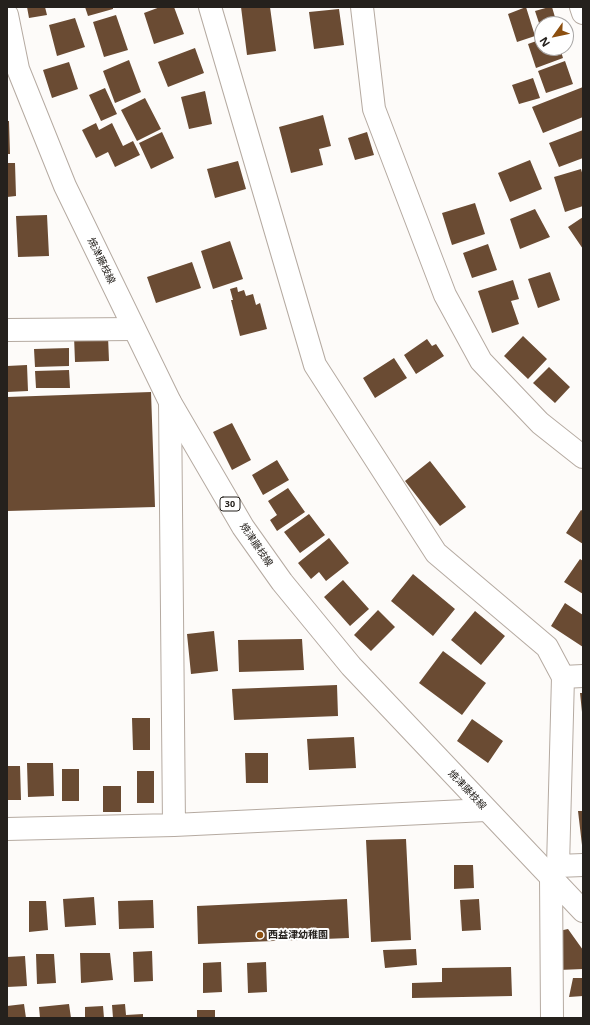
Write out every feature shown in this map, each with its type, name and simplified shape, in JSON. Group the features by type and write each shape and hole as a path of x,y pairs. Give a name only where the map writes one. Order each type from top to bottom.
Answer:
{"street":[{"path":"210,7 316,365 436,553 547,646 573,677 554,872 552,1018"},
{"path":"362,7 374,109 445,295 481,361 540,423 583,457"},
{"path":"581,7 583,13"},
{"name":"焼津藤枝線","path":"7,15 12,70 65,186 170,402 243,527 282,582 351,666 486,810 554,872 583,911"},
{"path":"7,330 134,329"},
{"path":"170,402 174,825"},
{"path":"7,829 174,825 486,810"},
{"path":"554,872 583,865"}],"building":[{"path":"27,7 45,7 47,15 29,18"},
{"path":"85,7 113,7 113,9 88,16"},
{"path":"160,7 174,7 184,34 154,44 144,13"},
{"path":"241,7 270,7 276,51 247,55"},
{"path":"526,7 534,36 517,42 508,14"},
{"path":"552,7 555,16 537,16 535,11"},
{"path":"339,9 344,45 314,49 309,12"},
{"path":"116,15 128,50 104,57 93,22"},
{"path":"75,18 85,47 57,56 49,25"},
{"path":"534,42 534,56 562,56 563,58 536,68 528,44"},
{"path":"195,48 204,73 168,87 158,62"},
{"path":"129,60 141,92 115,103 103,71"},
{"path":"565,61 573,84 546,93 538,71"},
{"path":"69,62 78,89 52,98 43,70"},
{"path":"533,78 540,98 519,104 512,85"},
{"path":"583,87 583,117 543,133 532,107"},
{"path":"105,88 117,114 101,121 89,95"},
{"path":"205,91 212,124 189,129 181,97"},
{"path":"145,98 161,129 137,141 121,110"},
{"path":"323,115 331,146 319,149 323,165 291,173 279,127"},
{"path":"7,121 9,121 10,154 7,154"},
{"path":"96,123 99,130 112,123 123,146 133,141 140,155 115,167 108,152 96,158 82,130"},
{"path":"583,130 583,158 559,167 549,143"},
{"path":"162,132 174,158 151,169 139,143"},
{"path":"367,132 374,155 355,160 348,138"},
{"path":"530,160 542,189 510,202 498,173"},
{"path":"238,161 246,189 215,198 207,169"},
{"path":"7,163 15,163 16,196 7,197"},
{"path":"581,169 583,176 583,206 565,212 554,177"},
{"path":"475,203 485,234 452,245 442,213"},
{"path":"535,209 550,237 520,249 510,219"},
{"path":"47,215 49,256 18,257 16,216"},
{"path":"583,217 583,249 568,227"},
{"path":"230,241 243,279 213,289 201,251"},
{"path":"488,244 497,270 472,278 463,253"},
{"path":"192,262 201,288 156,303 147,277"},
{"path":"550,272 560,300 538,308 528,279"},
{"path":"513,280 519,299 511,301 519,324 492,333 478,291"},
{"path":"237,287 238,292 244,290 246,296 253,294 256,305 260,303 267,329 240,336 231,300 233,300 230,289"},
{"path":"74,336 108,336 109,361 75,362"},
{"path":"523,336 547,359 528,379 504,356"},
{"path":"427,339 432,346 436,344 444,356 416,374 404,355"},
{"path":"69,348 69,366 35,367 34,349"},
{"path":"394,358 407,378 375,398 363,378"},
{"path":"27,365 28,391 7,392 7,366"},
{"path":"549,367 570,387 555,403 533,383"},
{"path":"69,370 70,388 36,388 35,371"},
{"path":"151,392 155,507 7,511 7,397"},
{"path":"232,423 251,460 232,470 213,432"},
{"path":"277,460 289,480 263,495 252,475"},
{"path":"430,461 466,507 440,526 405,481"},
{"path":"288,488 305,512 277,531 270,520 277,515 268,501"},
{"path":"581,510 583,511 583,544 566,533"},
{"path":"309,514 325,535 300,553 284,532"},
{"path":"329,538 349,563 326,581 319,572 311,579 298,563"},
{"path":"580,559 583,561 583,594 564,582"},
{"path":"413,574 455,609 433,636 391,601"},
{"path":"343,580 369,609 350,626 324,597"},
{"path":"565,603 583,615 583,647 551,626"},
{"path":"378,610 395,627 371,651 354,635"},
{"path":"475,611 505,636 481,665 451,640"},
{"path":"214,631 218,671 191,674 187,634"},
{"path":"302,639 304,670 239,672 238,640"},
{"path":"443,651 486,683 462,715 419,683"},
{"path":"337,685 338,716 234,720 232,689"},
{"path":"580,693 583,693 583,712 582,712"},
{"path":"132,718 150,718 150,750 133,750"},
{"path":"472,719 503,741 488,763 457,741"},
{"path":"354,737 356,768 309,770 307,739"},
{"path":"245,753 268,753 268,783 246,783"},
{"path":"27,763 53,763 54,796 28,797"},
{"path":"7,766 20,766 21,800 7,800"},
{"path":"62,769 79,769 79,801 62,801"},
{"path":"137,771 154,771 154,803 137,803"},
{"path":"103,786 121,786 121,812 103,812"},
{"path":"578,811 583,811 583,845 582,845"},
{"path":"406,839 411,940 371,942 366,840"},
{"path":"454,865 473,865 474,888 454,889"},
{"path":"94,897 96,925 65,927 63,899"},
{"path":"347,899 349,938 198,944 197,906"},
{"path":"479,899 481,930 462,931 460,900"},
{"path":"153,900 154,928 119,929 118,901"},
{"path":"29,901 46,901 48,930 29,932"},
{"path":"568,929 583,950 583,969 559,970 559,931"},
{"path":"416,949 417,965 385,968 383,950"},
{"path":"152,951 153,981 134,982 133,952"},
{"path":"80,953 110,953 113,980 81,983"},
{"path":"36,954 54,954 56,983 37,984"},
{"path":"25,956 27,986 7,987 7,957"},
{"path":"221,962 222,992 203,993 203,963"},
{"path":"266,962 267,992 248,993 247,963"},
{"path":"511,967 512,996 412,998 412,983 442,982 442,968"},
{"path":"573,978 583,978 583,996 569,997"},
{"path":"24,1004 26,1018 7,1018 7,1006"},
{"path":"69,1004 71,1018 40,1018 39,1007"},
{"path":"125,1004 126,1015 143,1014 143,1018 113,1018 112,1005"},
{"path":"103,1006 104,1018 85,1018 85,1007"},
{"path":"197,1010 215,1010 215,1018 197,1018"}],"place":[{"name":"西益津幼稚園","path":"260,935"}]}
